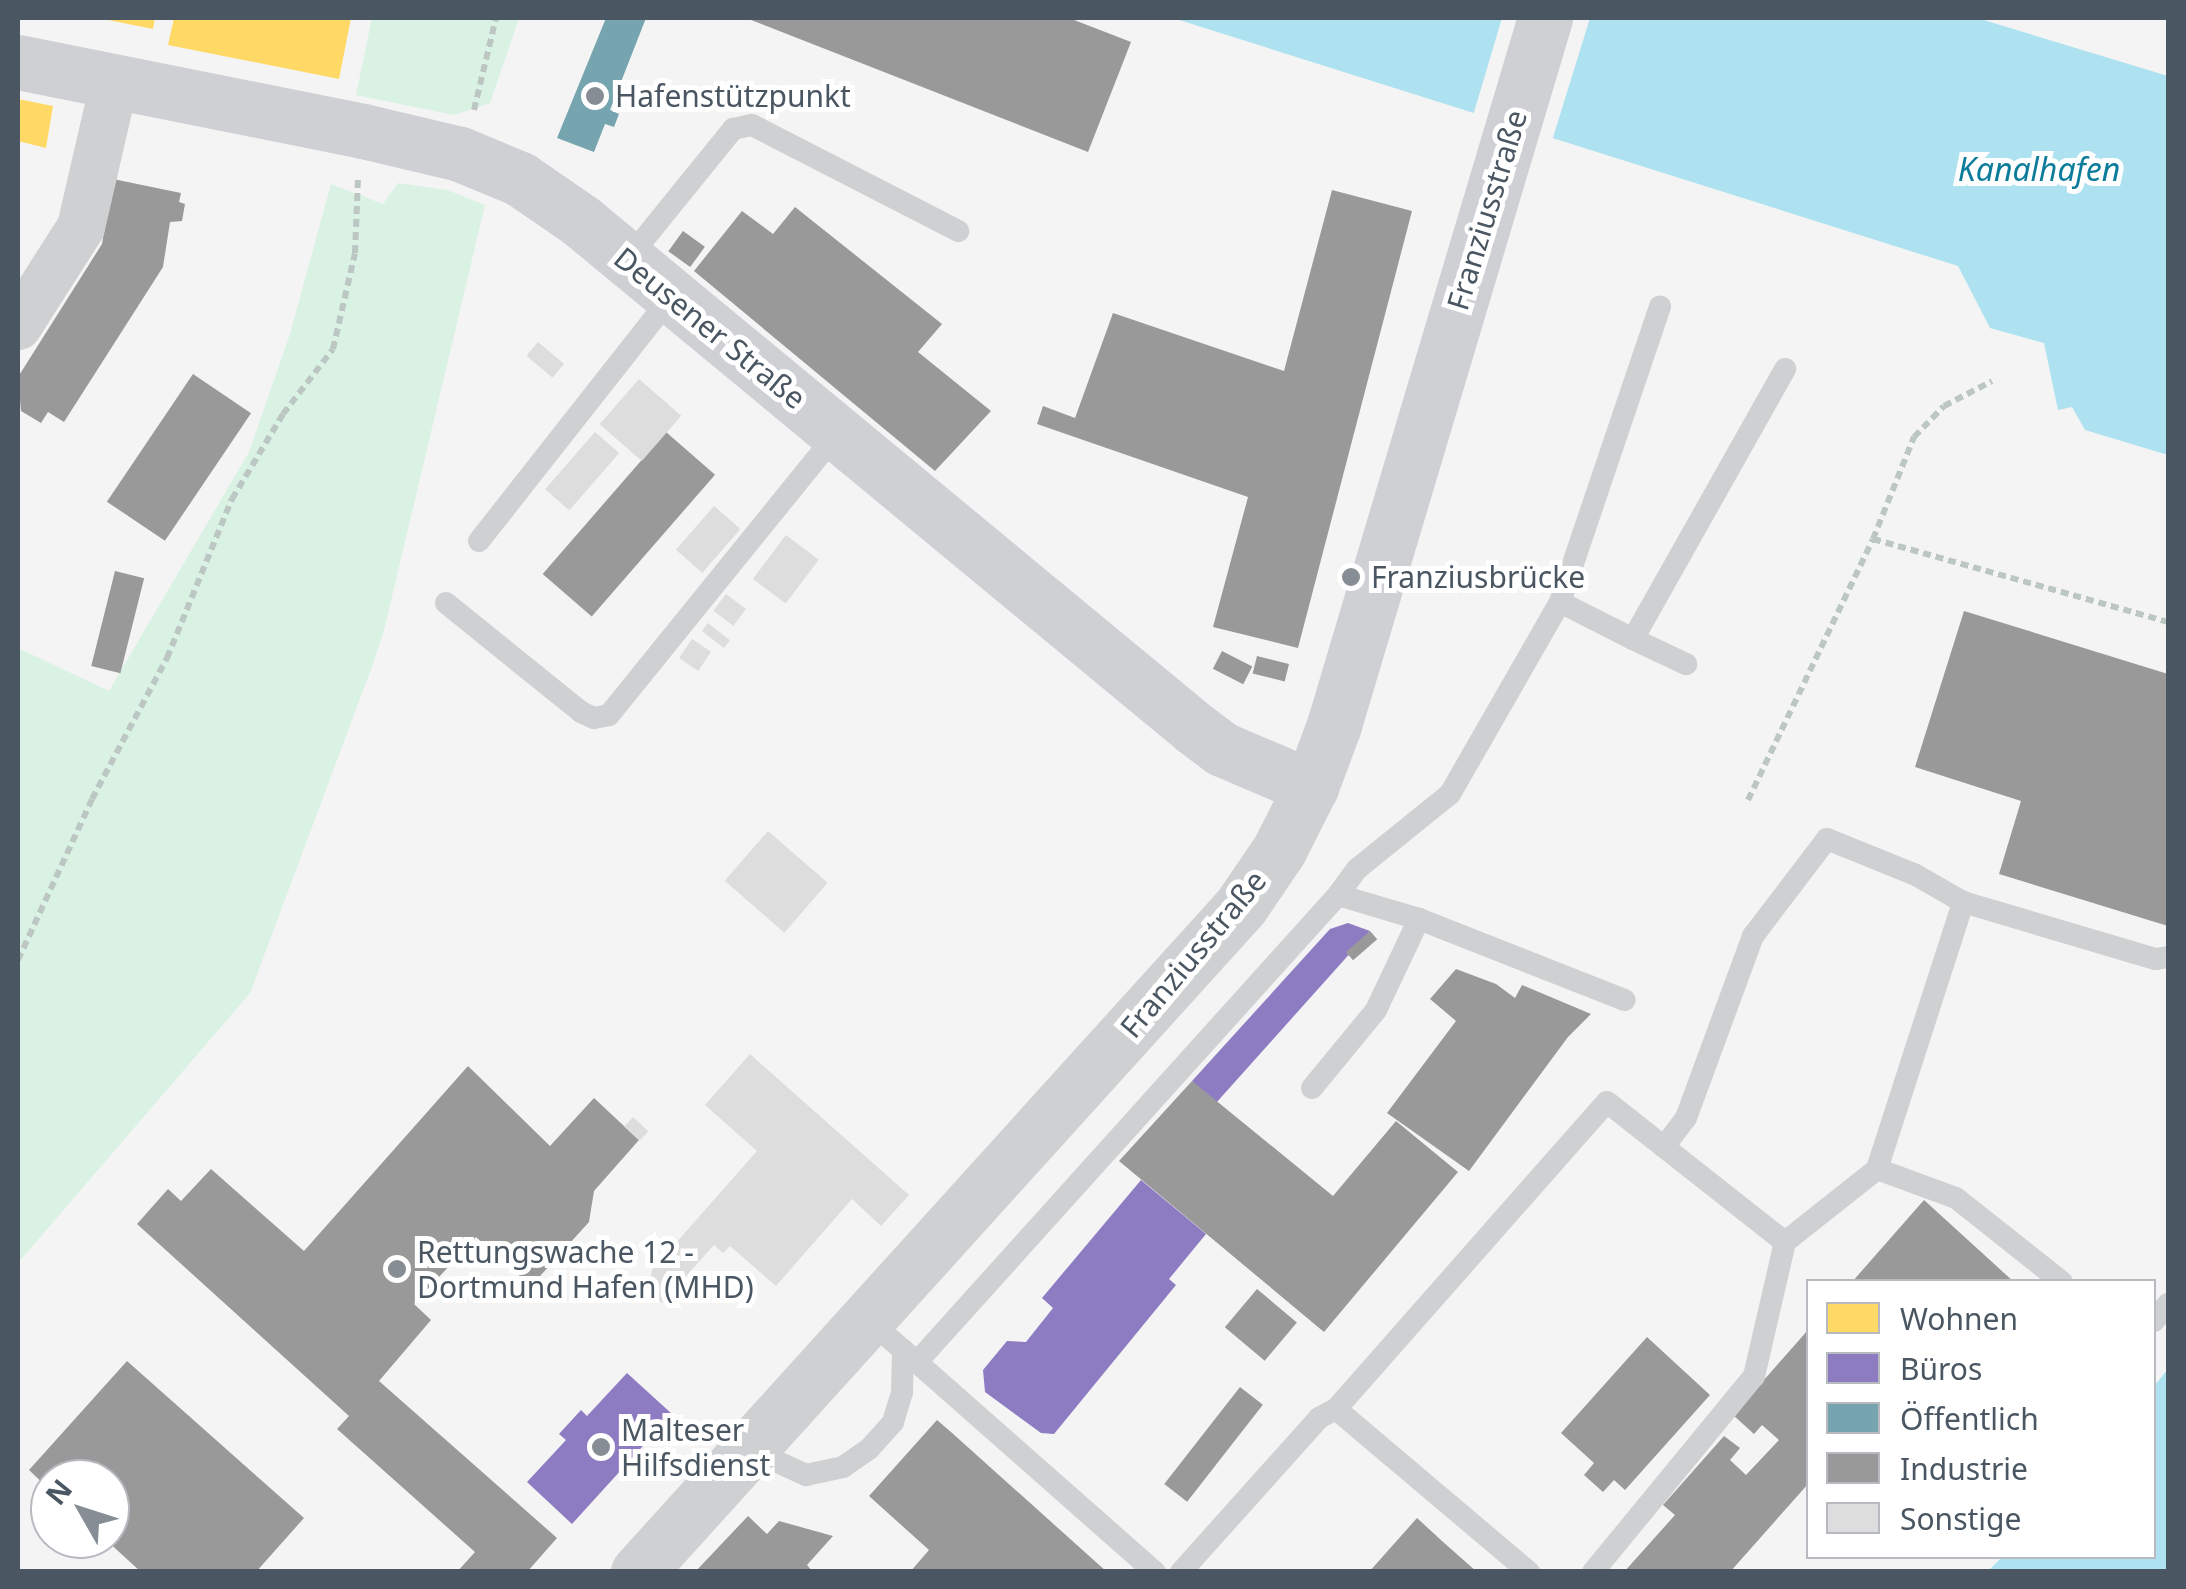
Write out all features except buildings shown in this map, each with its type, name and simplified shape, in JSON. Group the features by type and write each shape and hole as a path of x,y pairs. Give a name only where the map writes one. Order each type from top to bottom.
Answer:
{"main road":[{"name":"Franziusstraße","path":"1311,787 1334,726 1545,18"},
{"name":"Deusener Straße","path":"18,62 363,131 460,154 520,179 628,260 1222,750 1311,787"}],"street":[{"path":"18,326 80,227 114,80"},
{"name":"Franziusstraße","path":"638,1572 749,1449 896,1344 1241,906 1279,850 1311,787"}],"lane":[{"path":"628,260 733,128 752,125 958,231"},
{"path":"479,541 671,297"},
{"path":"896,1344 1338,895 1357,870 1450,794 1560,602 1660,306"},
{"path":"1634,640 1786,369"},
{"path":"446,604 581,712 594,718 609,715 838,432"},
{"path":"1560,602 1686,664"},
{"path":"1664,1147 1686,1118 1754,936 1827,840 1916,875 1964,902 2156,959 2168,958"},
{"path":"1338,895 1419,918 1625,1000"},
{"path":"1593,1572 1754,1376 1785,1242 1877,1169 1964,902"},
{"path":"1312,1088 1376,1010 1419,918"},
{"path":"1181,1572 1318,1418 1336,1409 1607,1102 1785,1242"},
{"path":"1877,1169 1956,1198 2058,1279"},
{"path":"749,1449 806,1475 842,1467 870,1449 893,1422 902,1392 896,1344"},
{"path":"896,1344 1155,1572"},
{"path":"1336,1409 1529,1572"}],"path":[{"path":"460,154 496,18"},
{"path":"18,960 92,799 167,658 232,500 283,414 333,349 355,253 363,131"},
{"path":"1748,800 1873,539 1914,437 1944,406 1992,381"},
{"path":"1873,539 2168,622"}],"green space":[{"path":"372,18 519,18 490,103 454,115 356,95"},
{"path":"398,183 447,190 485,205 384,630 370,672 250,993 18,1263 18,648 109,691 249,452 290,334 331,184 383,204"}],"water":[{"name":"Kanalhafen","path":"1173,18 1977,18 2168,76 2168,455 2085,430 2072,407 2058,410 2044,343 1990,328 1958,266"},
{"path":"2168,1369 2168,1571 1988,1571 2000,1559 2156,1559 2156,1384"}],"pier":[{"path":"1502,18 1590,18 1551,144 1472,119"}],"place":[{"name":"Hafenstützpunkt","path":"595,96"},
{"name":"Franziusbrücke","path":"1351,577"},
{"name":"Rettungswache 12 - Dortmund Hafen (MHD)","path":"397,1269"},
{"name":"Malteser Hilfsdienst","path":"601,1447"}]}
